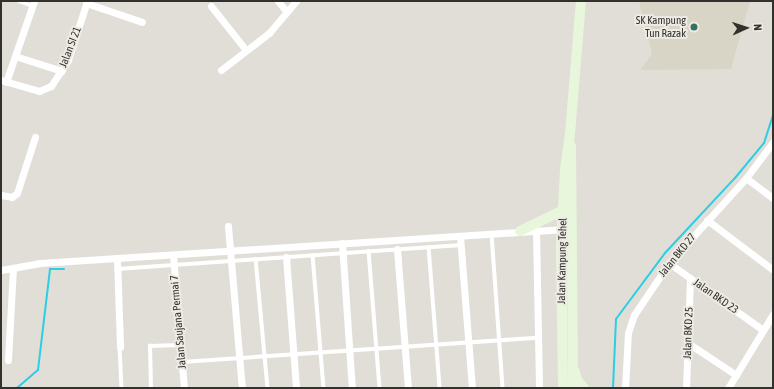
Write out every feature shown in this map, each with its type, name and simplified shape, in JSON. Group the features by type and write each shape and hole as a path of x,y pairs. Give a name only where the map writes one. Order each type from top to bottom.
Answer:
{"main road":[{"name":"Jalan Kampung Tehel","path":"573,388 566,229 563,210 566,157 570,134 582,1"},
{"name":"Jalan Kampung Tehel","path":"563,388 562,306 566,229 573,170 570,134"},
{"path":"520,231 563,210"},
{"path":"562,306 567,388"},
{"path":"571,335 577,380 584,388"}],"street":[{"path":"278,1 287,12"},
{"path":"221,70 269,33 296,1"},
{"path":"87,2 142,22"},
{"name":"Jalan SI 21","path":"3,81 43,91 51,86 68,60 87,2"},
{"path":"3,81 15,56 34,3"},
{"path":"211,6 246,50"},
{"path":"15,56 62,71"},
{"path":"1,195 12,197 17,193 35,137"},
{"name":"Jalan BKD 27","path":"625,388 629,324 669,263 746,178 773,142"},
{"path":"746,178 773,198"},
{"path":"707,220 773,270"},
{"path":"228,226 242,388"},
{"path":"1,270 40,263 173,256 342,243 566,229"},
{"path":"536,230 539,388"},
{"path":"460,236 472,388"},
{"path":"342,243 352,388"},
{"path":"397,249 408,388"},
{"name":"Jalan Saujana Permai 7","path":"173,256 184,388"},
{"path":"286,257 296,388"},
{"path":"116,259 120,347"},
{"name":"Jalan BKD 23","path":"669,263 763,330"},
{"path":"8,360 13,268"},
{"name":"Jalan BKD 25","path":"686,388 690,278"},
{"path":"728,388 773,314"},
{"path":"688,343 736,375"}],"lane":[{"path":"19,1 34,3"},
{"path":"492,233 504,388"},
{"path":"117,269 461,245"},
{"path":"429,247 440,388"},
{"path":"369,251 380,388"},
{"path":"313,255 324,388"},
{"path":"256,259 268,388"},
{"path":"182,362 437,346 537,338"},
{"path":"151,388 150,346 180,345"},
{"path":"120,347 122,388"}],"shaded area":[{"name":"SK Kampung Tun Razak","path":"639,1 750,1 731,69 640,70 652,54"}],"waterway":[{"path":"613,388 616,319 665,253 735,178 764,143 773,115"},
{"path":"17,388 38,370 50,269 64,269"}],"place":[{"name":"SK Kampung Tun Razak","path":"694,27"}]}
